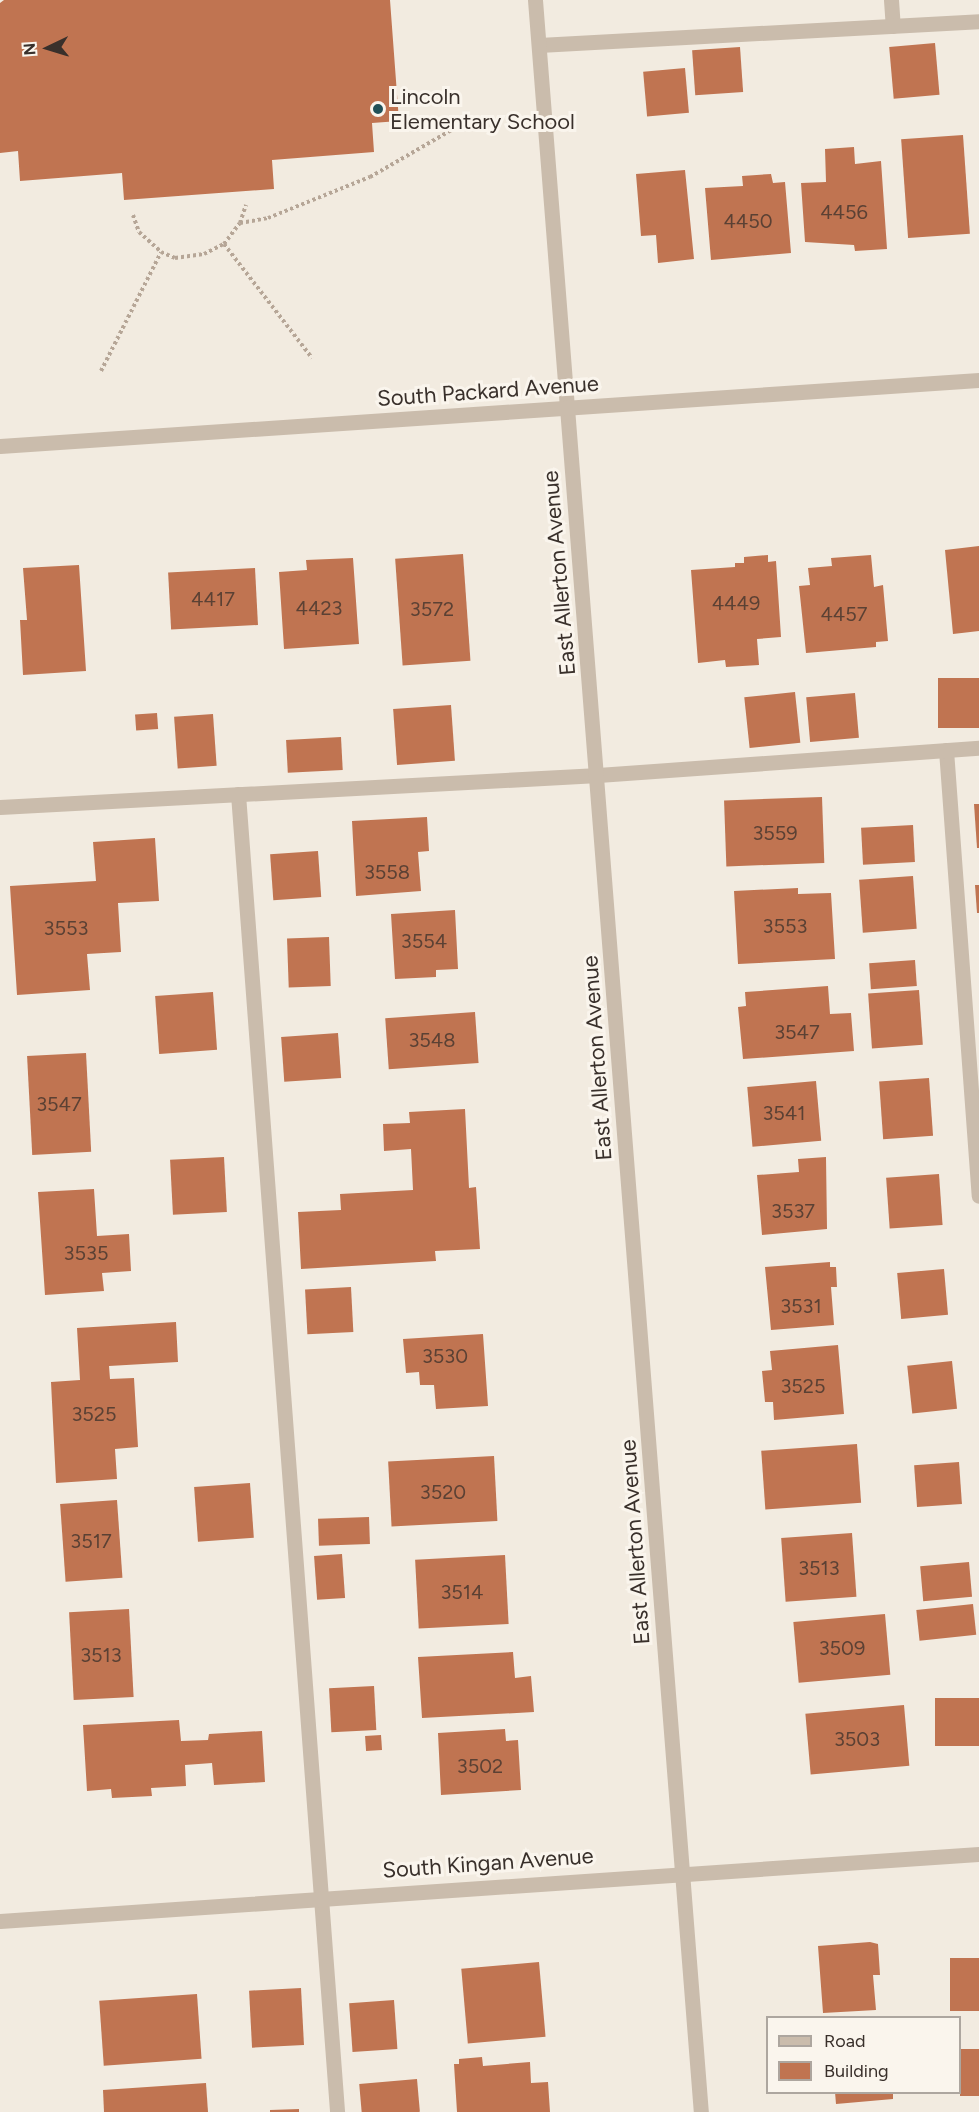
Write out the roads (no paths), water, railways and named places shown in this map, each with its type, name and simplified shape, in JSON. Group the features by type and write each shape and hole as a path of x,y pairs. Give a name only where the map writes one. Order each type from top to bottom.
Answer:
{"street":[{"name":"East Allerton Avenue","path":"535,0 598,775 701,2112"},
{"path":"891,0 893,26"},
{"path":"539,45 979,21"},
{"name":"South Packard Avenue","path":"0,446 979,380"},
{"path":"0,807 598,775 979,748"},
{"path":"946,750 979,1196"},
{"path":"238,794 337,2112"},
{"name":"South Kingan Avenue","path":"0,1922 322,1897 979,1854"}],"place":[{"name":"Lincoln Elementary School","path":"378,109"}]}
